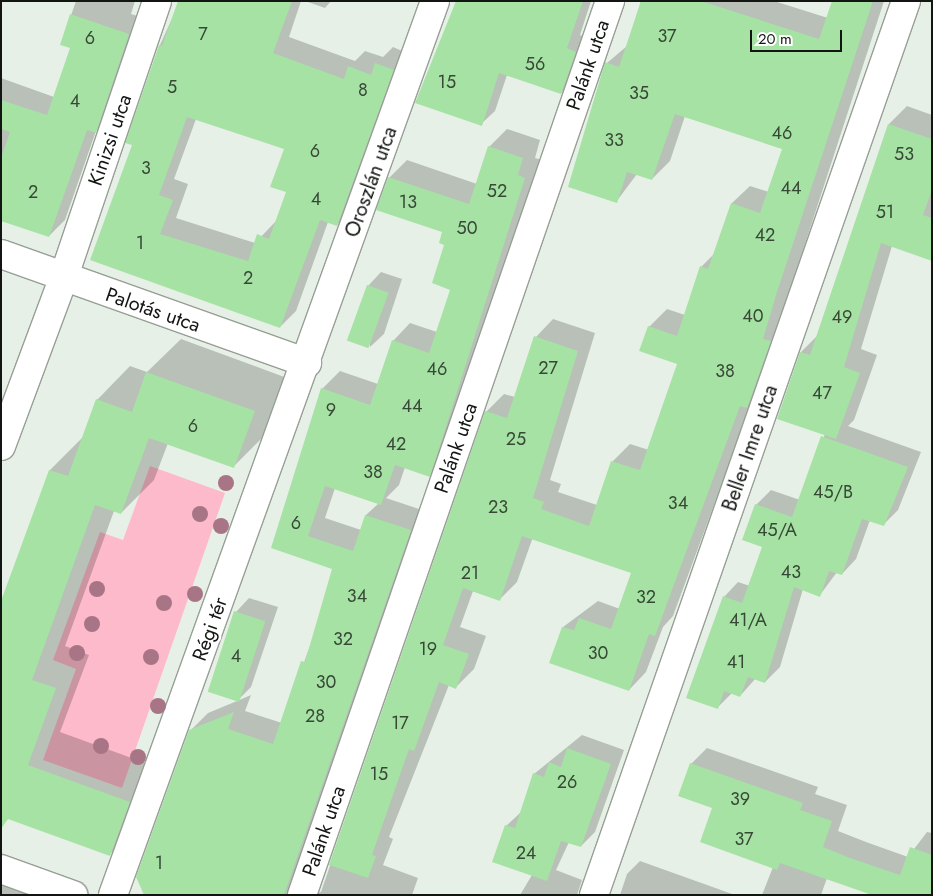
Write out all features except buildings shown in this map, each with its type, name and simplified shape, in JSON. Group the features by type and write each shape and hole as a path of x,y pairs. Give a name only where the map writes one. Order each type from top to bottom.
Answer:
{"street":[{"name":"Kinizsi utca","path":"1,446 11,388 64,279 156,1"},
{"name":"Oroszlán utca","path":"307,363 435,1"},
{"name":"Palánk utca","path":"302,895 610,1"},
{"name":"Beller Imre utca","path":"594,895 906,1"},
{"name":"Palotás utca","path":"1,254 64,279 307,363"},
{"name":"Régi tér","path":"113,895 307,363"},
{"path":"1,869 73,895"}],"shaded area":[{"path":"150,466 225,493 122,788 43,760 76,669 53,660 100,532 123,540"}]}
